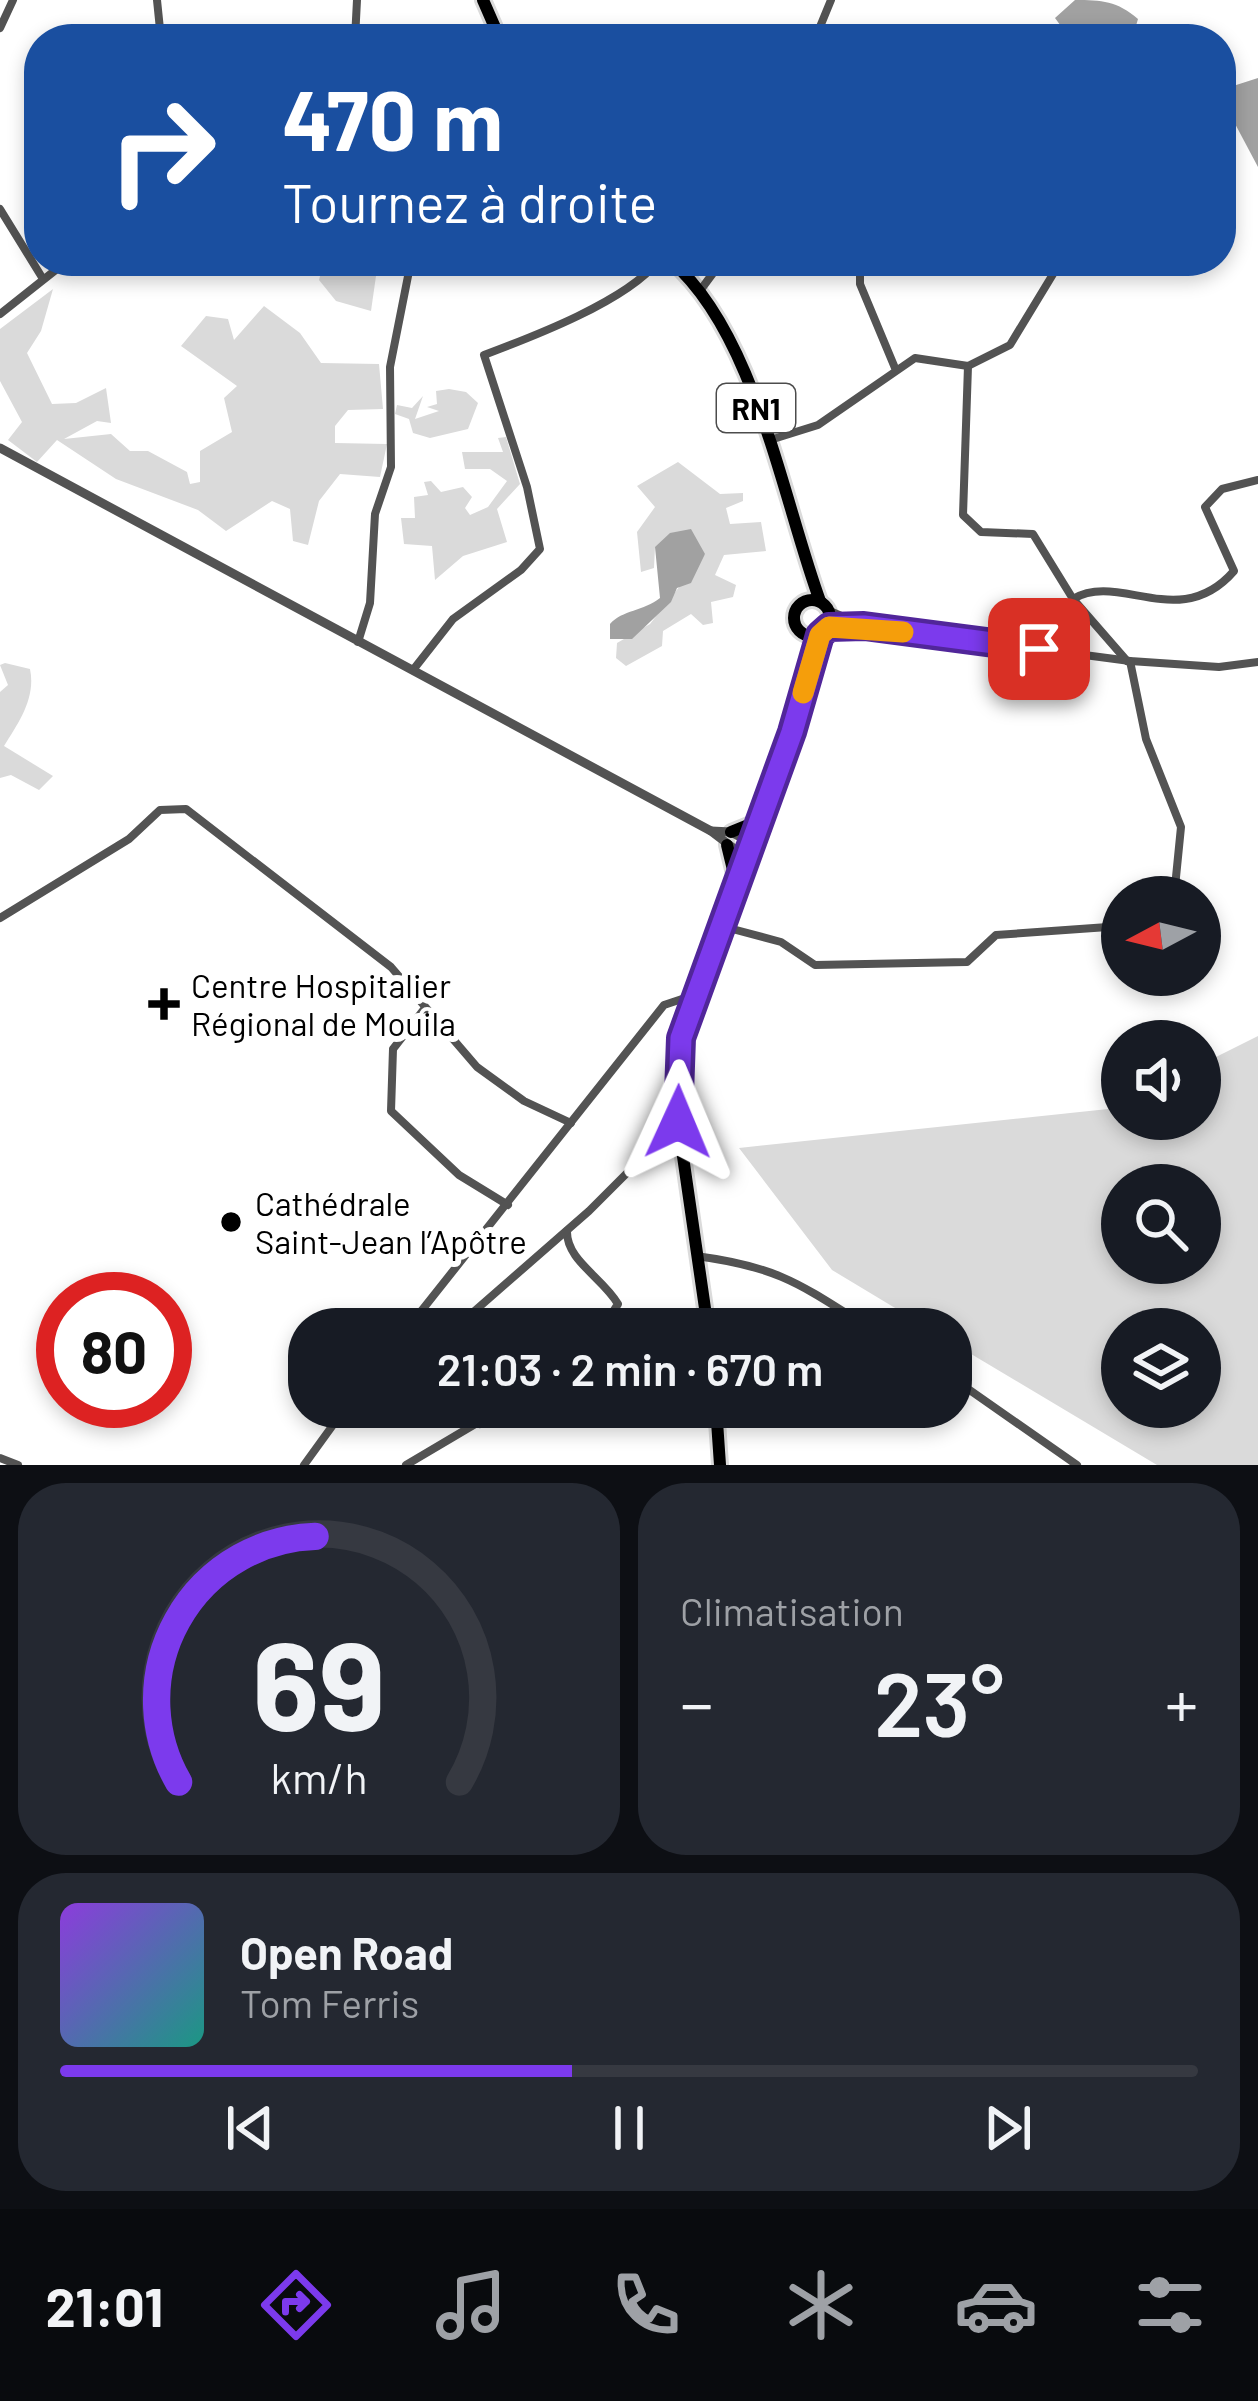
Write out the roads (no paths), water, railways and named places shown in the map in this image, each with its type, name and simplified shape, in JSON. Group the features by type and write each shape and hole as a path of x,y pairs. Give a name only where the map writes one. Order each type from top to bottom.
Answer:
{"highway":[{"name":"RN1","path":"688,276 702,288 770,440 825,606"},
{"name":"RN1","path":"805,601 810,572"},
{"path":"704,1308 678,1122 681,1038 825,631 825,606 805,601 794,613 804,634 805,683"},
{"path":"804,634 825,631"},
{"path":"736,883 729,838 758,821"},
{"path":"717,1428 720,1465"}],"street":[{"path":"0,28 13,0"},
{"path":"0,208 24,247"},
{"path":"0,314 48,276"},
{"path":"358,642 370,603 375,514 392,467 390,367 408,276"},
{"path":"413,670 453,619 540,549 527,488 484,356 556,327 646,276"},
{"path":"702,288 711,276"},
{"path":"860,276 895,368"},
{"path":"770,440 818,425 915,358 968,366 1010,345 1052,276"},
{"path":"968,366 963,515 981,532 1033,534 1073,599 1129,661 1151,754 1181,826 1176,876"},
{"path":"0,448 711,831 750,842"},
{"path":"1073,599 1095,590 1178,601 1220,586 1234,571 1205,507 1222,490 1258,480"},
{"path":"825,606 864,626"},
{"path":"825,631 864,626 1129,661 1219,667 1258,662"},
{"path":"0,918 129,838 160,810 186,808 392,968 477,1067 524,1101 571,1123"},
{"path":"729,838 745,857"},
{"path":"721,926 781,942 815,965 967,962 995,935 1101,927"},
{"path":"422,1308 664,1005 694,995"},
{"path":"425,1008 393,1049 391,1111 459,1175 508,1205"},
{"path":"477,1308 678,1122"},
{"path":"567,1228 566,1245 580,1263 603,1279 618,1304 615,1308"},
{"path":"694,1256 758,1264 783,1273 838,1308"},
{"path":"972,1392 1077,1465"},
{"path":"304,1465 331,1428"},
{"path":"406,1465 473,1428"},
{"path":"0,1458 18,1465"}],"place":[{"name":"Centre Hospitalier Régional de Mouila","path":"164,1004"},
{"name":"Cathédrale Saint-Jean l’Apôtre","path":"231,1222"}]}
